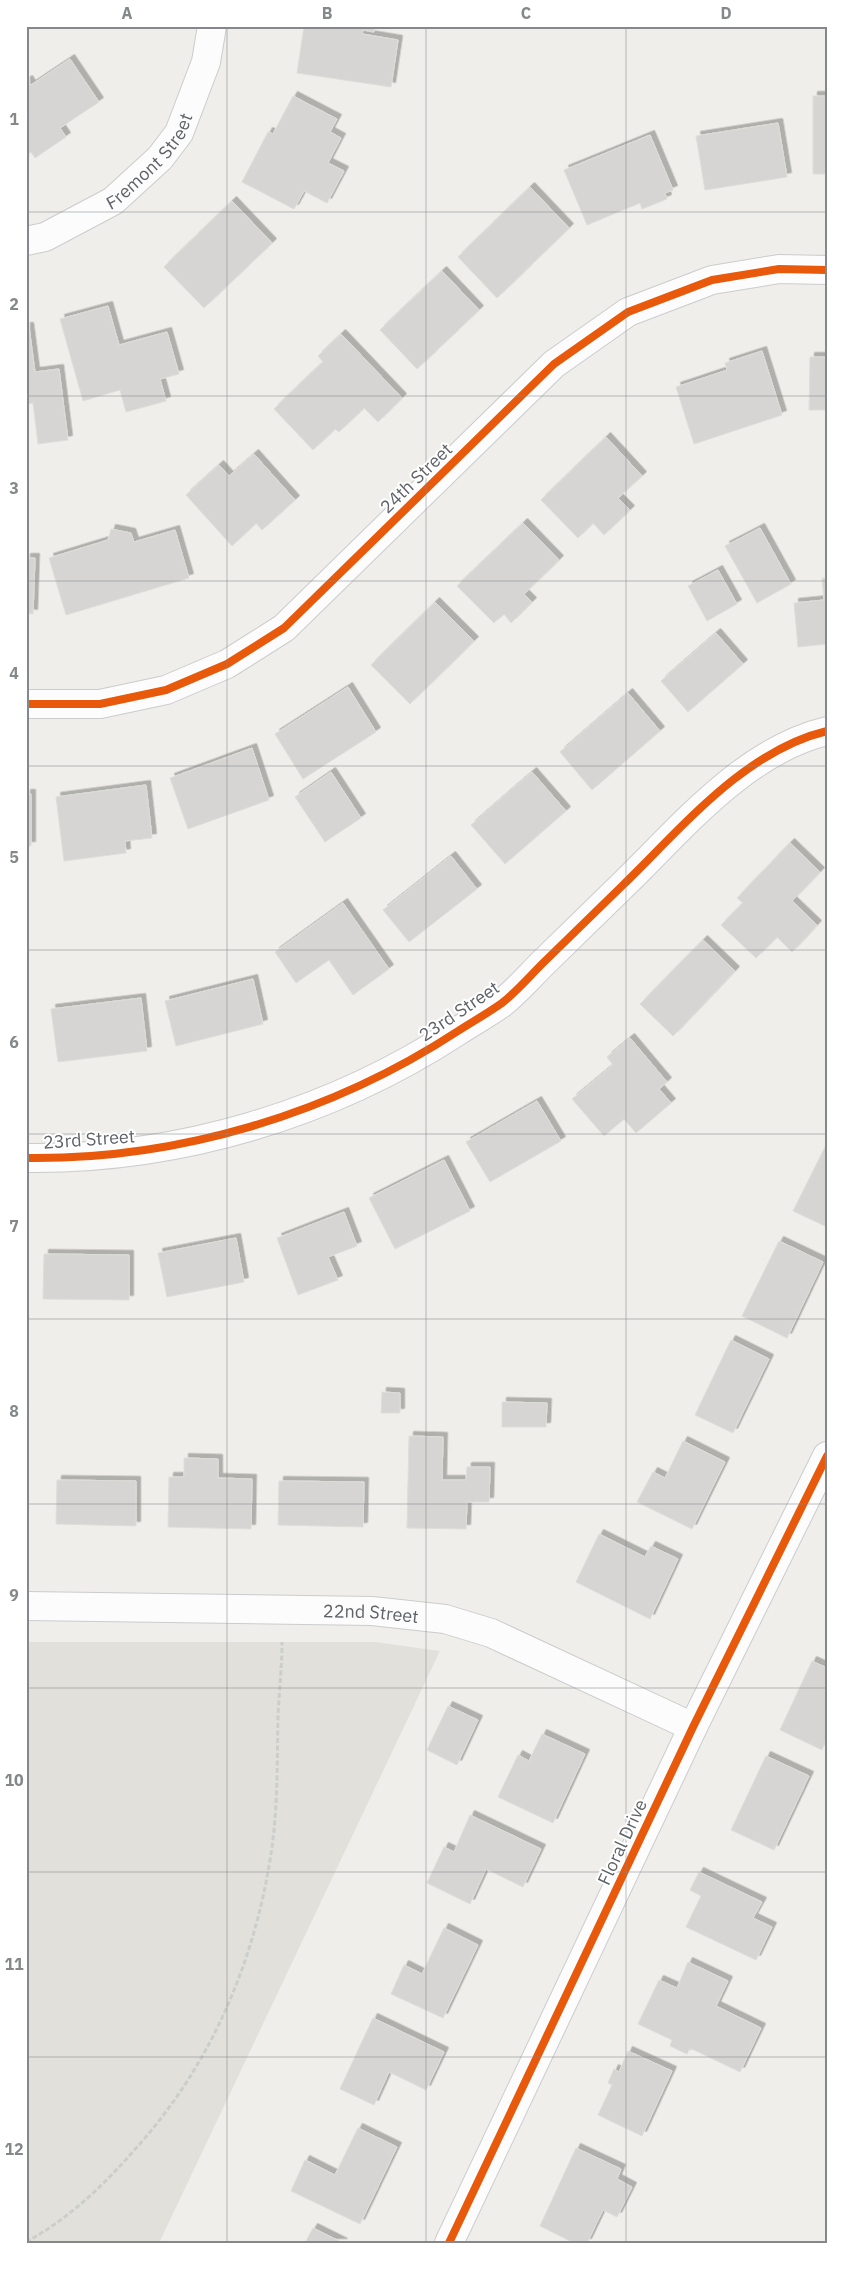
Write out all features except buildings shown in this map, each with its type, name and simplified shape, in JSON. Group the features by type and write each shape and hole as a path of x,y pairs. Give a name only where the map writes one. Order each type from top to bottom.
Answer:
{"street":[{"name":"Fremont Street","path":"26,241 45,237 113,201 160,158 179,133 206,62 212,26"},
{"name":"24th Street","path":"26,704 100,704 166,690 227,664 284,628 554,364 628,312 712,280 779,269 827,270"},
{"name":"23rd Street","path":"26,1158 145,1150 241,1130 333,1098 421,1056 502,1002 715,796 759,760 807,736 827,731"},
{"name":"Floral Drive","path":"449,2243 692,1728 827,1456"},
{"name":"22nd Street","path":"26,1606 372,1611 445,1619 491,1633 692,1728"}],"path":[{"path":"26,2242 54,2227 104,2184 147,2137 186,2085 211,2041 236,1987 258,1921 270,1859 277,1788 282,1609"}],"shaded area":[{"path":"26,1642 375,1642 440,1651 159,2243 26,2243"}],"cycle path":[{"path":"26,704 100,704 166,690 227,664 284,628 554,364 628,312 712,280 779,269 827,270"},
{"path":"26,1158 83,1157 140,1151 196,1141 306,1108 358,1086 409,1060 486,1014 507,999 692,816 742,773 768,755 797,741 827,731"},
{"path":"449,2243 693,1727 827,1456"}]}
